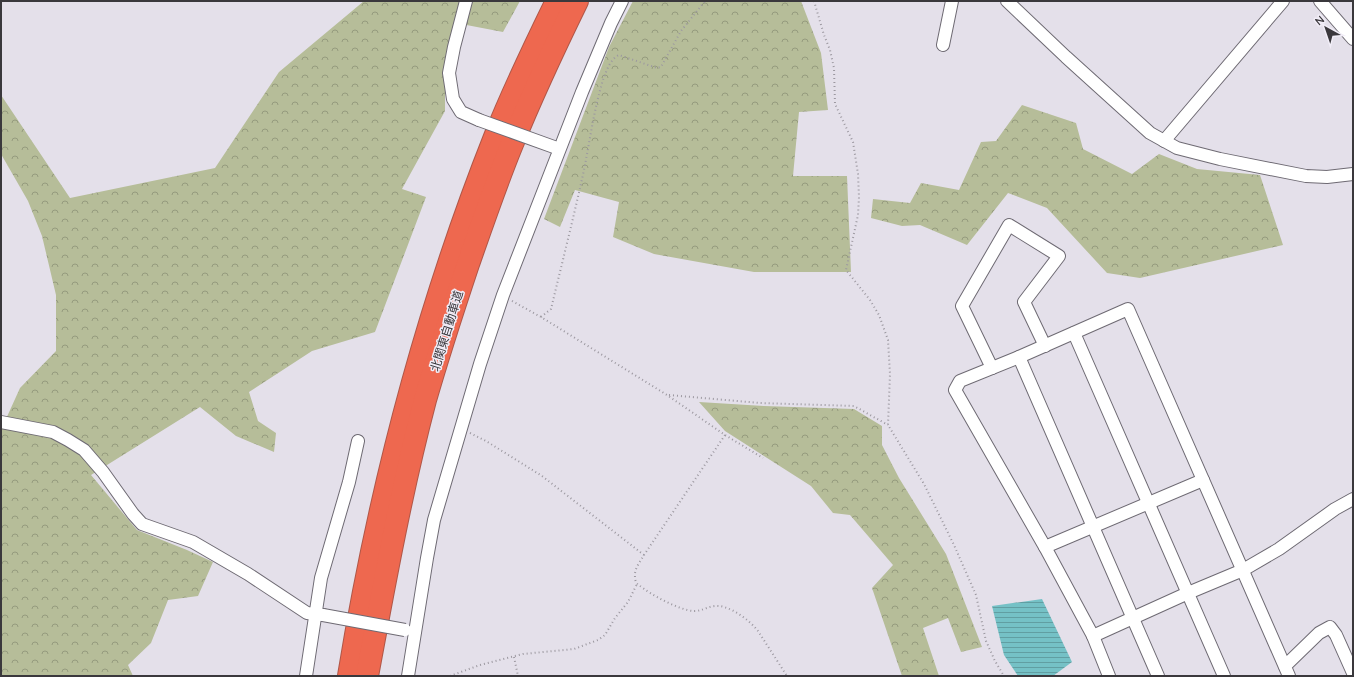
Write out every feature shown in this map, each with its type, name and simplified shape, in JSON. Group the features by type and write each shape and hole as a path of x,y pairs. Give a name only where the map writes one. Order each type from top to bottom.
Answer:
{"highway":[{"name":"北関東自動車道","path":"349,676 361,601 408,396 434,308 495,136 532,51 557,1"},
{"name":"北関東自動車道","path":"367,676 401,500 425,400 452,312 482,224 512,144 549,58 577,1"}],"street":[{"path":"466,1 449,73 453,99 461,112 557,148"},
{"path":"408,676 410,631 434,520 480,364 503,295 557,148 622,1"},
{"path":"943,46 952,1"},
{"path":"1007,1 1150,133 1177,148 1220,159 1306,176 1327,177 1353,174"},
{"path":"1164,141 1283,1"},
{"path":"1320,1 1353,38"},
{"path":"992,368 962,306 1009,225 1059,256 1024,302 1046,346"},
{"path":"1107,674 1093,636 1045,547 956,390 960,381 1046,346 1128,309 1287,671 1319,633 1330,626 1336,635 1353,673"},
{"path":"1074,333 1224,676"},
{"path":"1019,357 1158,676"},
{"path":"1,422 53,432 84,450 104,472 133,514 142,524 193,542 248,574 307,614 410,631"},
{"path":"306,676 319,615 321,578 349,482 358,441"},
{"path":"1045,547 1093,528 1203,480"},
{"path":"1093,636 1243,570 1279,549 1336,509 1353,499"}],"path":[{"path":"541,317 551,309 579,192 594,116 603,80 611,62 614,57 618,55 656,68 661,67 681,31 705,1"},
{"path":"814,1 830,50 834,68 835,104 853,142 858,174 858,216 846,270 870,300 876,310 888,340 890,374 888,425"},
{"path":"503,295 667,395 725,435 763,458"},
{"path":"667,395 760,403 854,406 888,425 924,484 954,545 976,595 986,641 1004,676"},
{"path":"460,429 486,441 542,476 644,555"},
{"path":"725,435 644,555 635,570 635,578 637,584 659,598 676,606 695,611 716,605 724,606 741,615 753,625 787,676"},
{"path":"450,676 480,665 523,654 574,649 598,640 605,635 615,618 628,602 637,584"},
{"path":"514,657 518,676"}],"green space":[{"path":"364,1 520,1 503,32 456,23 445,72 445,111 402,189 426,197 375,332 312,351 249,392 258,421 276,433 274,452 236,436 200,407 91,475 137,530 213,562 198,596 168,600 151,643 128,665 133,676 1,676 1,430 20,388 56,351 56,295 42,236 28,201 1,154 1,95 70,198 215,168 279,72"},
{"path":"633,1 801,1 821,53 828,110 799,112 793,176 847,176 851,272 754,272 654,254 613,237 619,202 575,190 560,227 544,219 609,47"},
{"path":"1022,105 1076,123 1083,149 1132,174 1159,154 1197,169 1260,175 1283,245 1140,278 1107,273 1047,208 1008,193 967,245 920,225 902,226 871,218 873,199 910,203 921,183 959,190 981,142 996,141"},
{"path":"699,402 854,409 882,426 882,445 899,478 946,554 982,647 961,652 948,618 923,628 939,676 902,676 872,588 893,565 850,515 833,513 811,486 725,431"}],"water":[{"path":"1042,599 1072,662 1053,676 1018,676 1004,655 992,606"}]}
